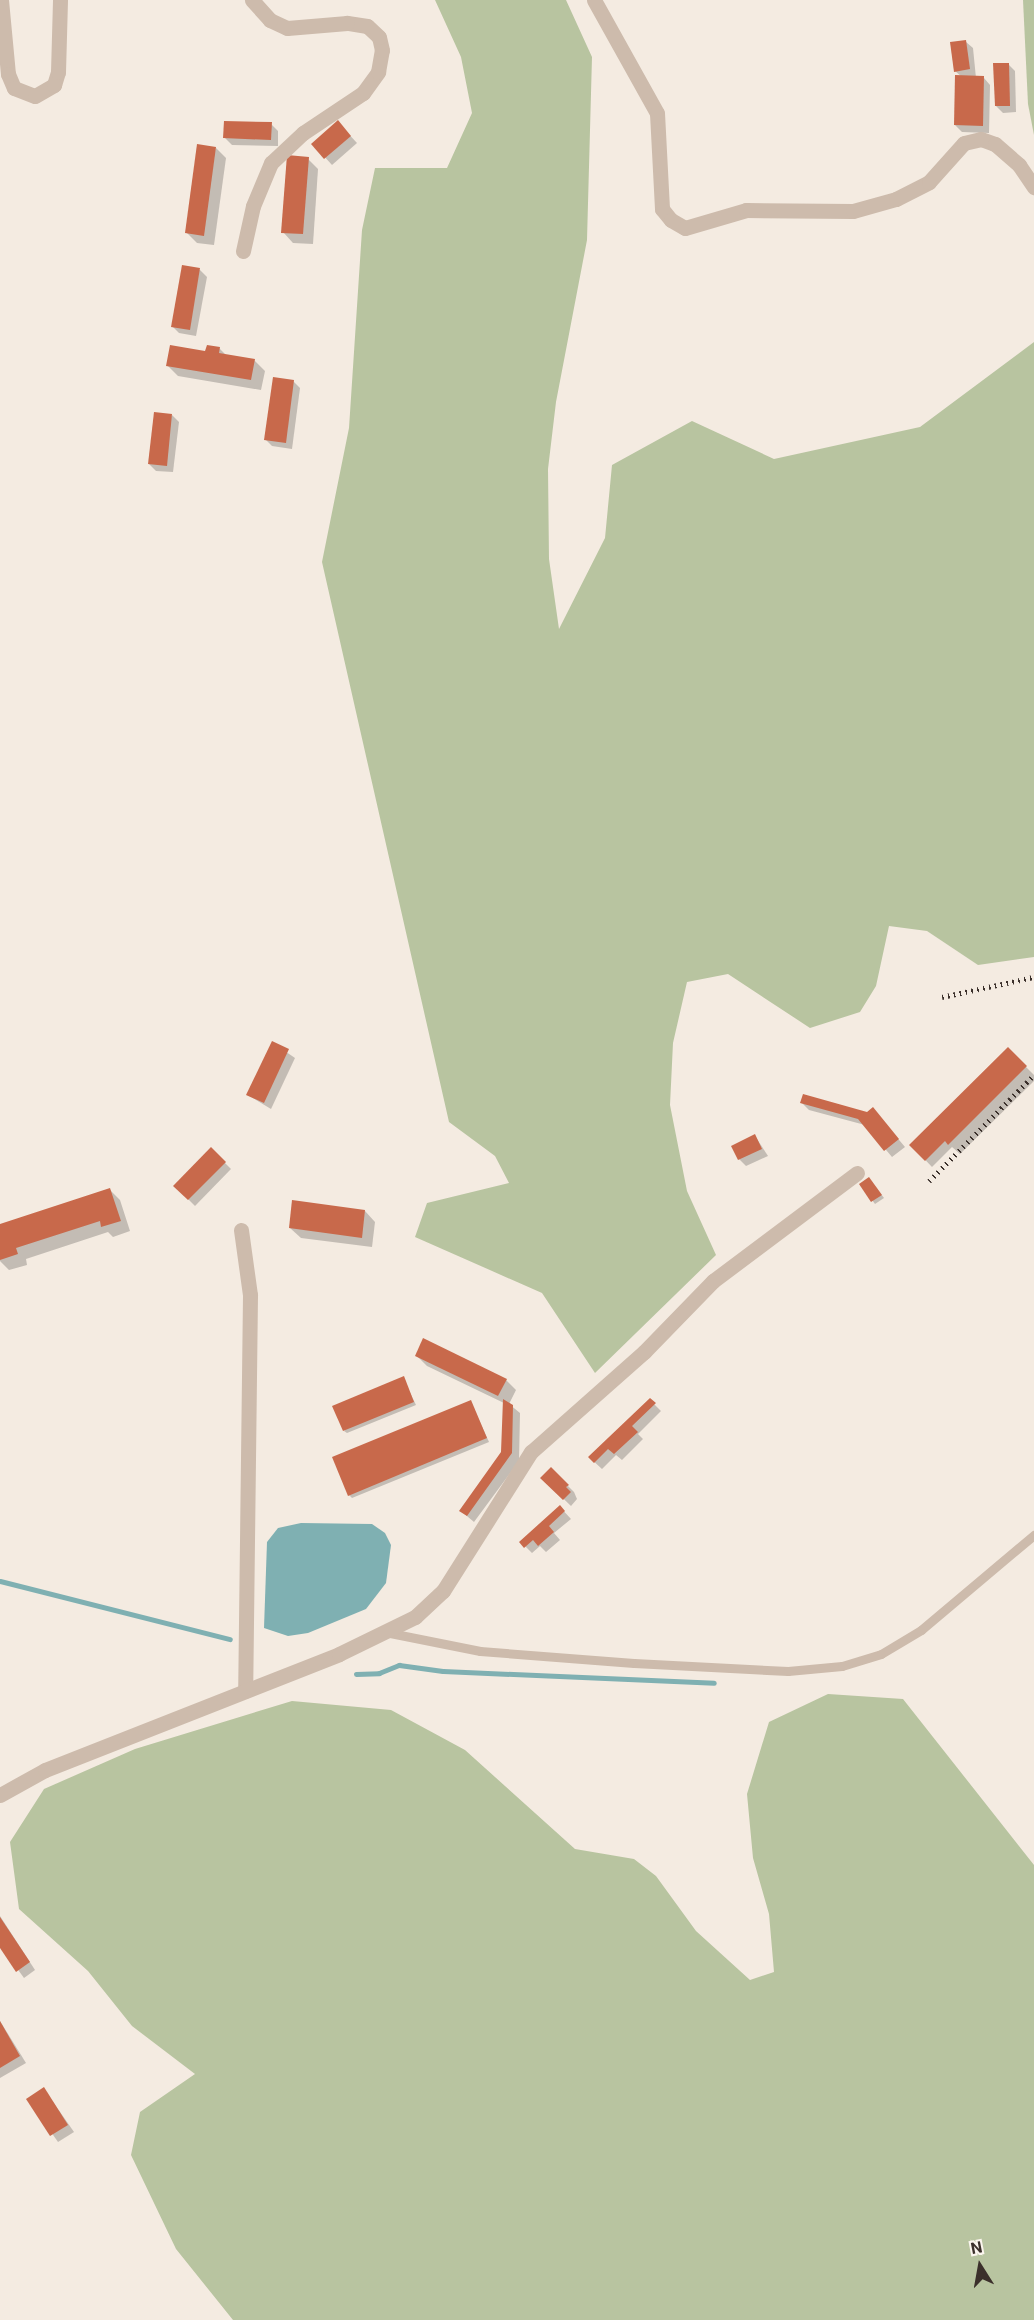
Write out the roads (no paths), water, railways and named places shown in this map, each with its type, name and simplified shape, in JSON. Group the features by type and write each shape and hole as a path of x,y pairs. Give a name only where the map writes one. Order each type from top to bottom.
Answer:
{"street":[{"path":"1,0 8,75 14,88 36,96 54,85 58,72 60,0"},
{"path":"243,251 254,206 271,163 303,133 363,93 378,72 382,51 379,37 367,26 347,22 287,28 270,20 252,0"},
{"path":"594,0 657,113 662,209 670,220 685,228 746,210 853,211 896,199 929,182 964,143 981,139 995,144 1011,158 1034,187"},
{"path":"0,1795 45,1770 245,1691 415,1617 443,1591 531,1452 644,1352 713,1281 857,1173"},
{"path":"241,1230 250,1295 245,1691"}],"lane":[{"path":"385,1632 480,1651 634,1663 788,1671 842,1666 881,1654 921,1630 1034,1535"}],"water":[{"path":"301,1523 372,1524 385,1533 391,1545 386,1583 366,1609 308,1633 288,1636 264,1628 267,1542 278,1528"}],"waterway":[{"path":"0,1581 230,1639"},
{"path":"356,1674 379,1673 399,1665 443,1671 714,1683"}],"railway":[{"path":"942,997 1034,977"},
{"path":"929,1181 1034,1075"}]}
